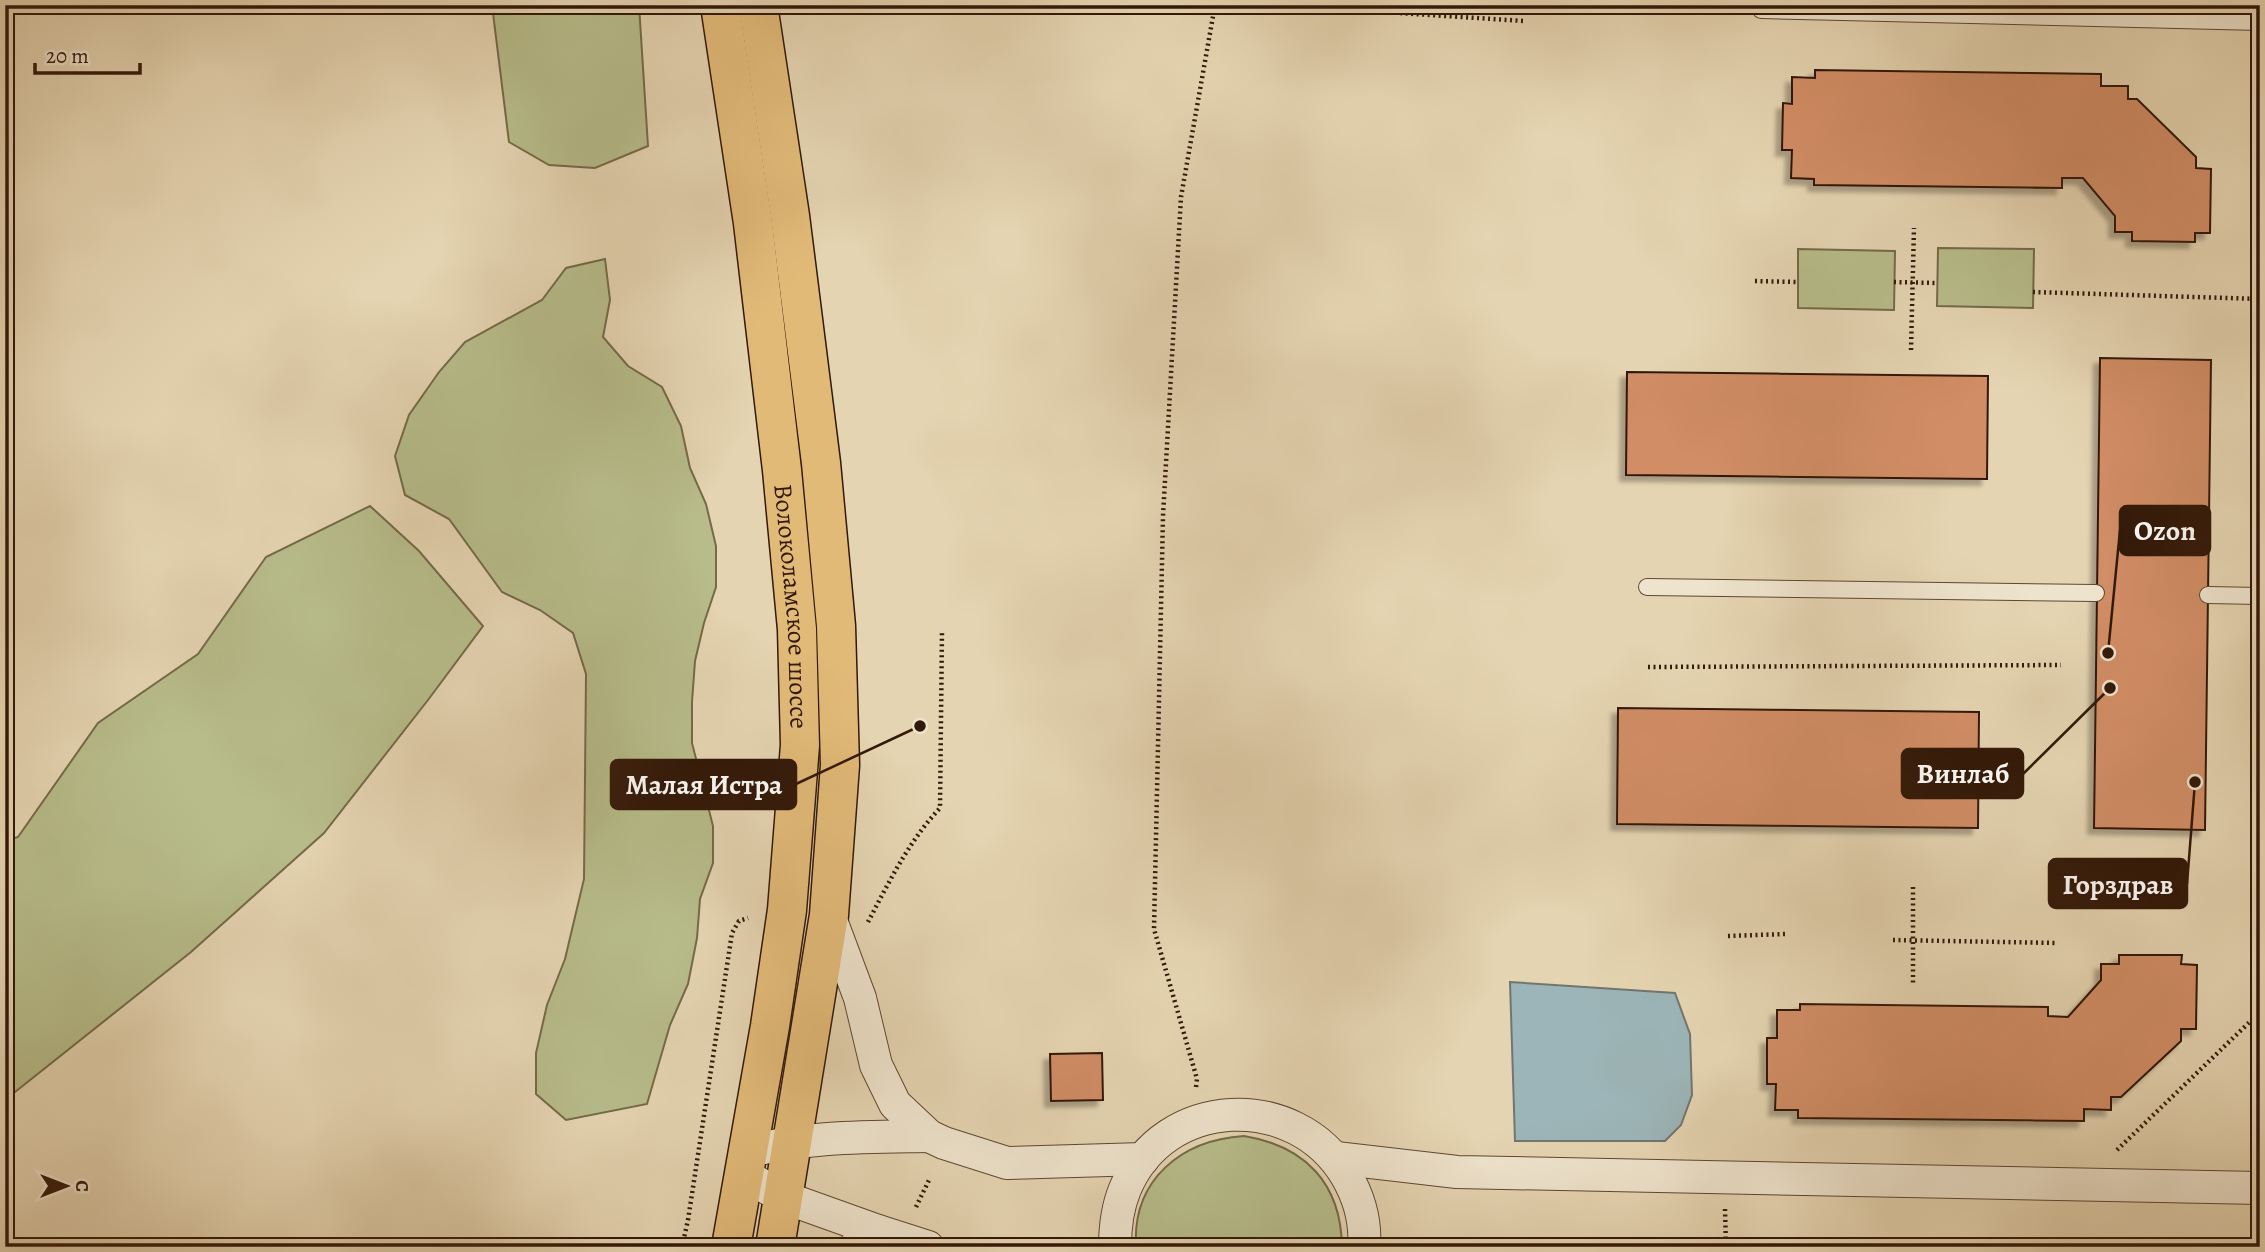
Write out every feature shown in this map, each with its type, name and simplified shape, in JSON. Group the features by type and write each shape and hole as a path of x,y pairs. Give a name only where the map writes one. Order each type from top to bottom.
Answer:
{"main road":[{"name":"Волоколамское шоссе","path":"720,5 753,223 782,470 797,629 799,719 795,825 788,910 731,1247"},
{"name":"Волоколамское шоссе","path":"758,5 790,216 821,463 836,626 840,765 829,915 775,1247"}],"street":[{"path":"829,915 860,998 876,1065 895,1104 929,1136 1007,1163 1143,1159"},
{"path":"1115,1247 1116,1221 1125,1188 1143,1159 1167,1138 1194,1123 1232,1115 1270,1118 1295,1126 1317,1140 1336,1158 1356,1191 1365,1229 1364,1247"},
{"path":"929,1136 793,1141 746,1164 783,1197 867,1239 929,1247"},
{"path":"1336,1158 1457,1172 2260,1188"}],"lane":[{"path":"1761,10 2260,22"},
{"path":"1647,587 2096,593"},
{"path":"2208,595 2260,596"}],"path":[{"path":"1194,1123 1197,1079 1154,929 1163,516 1181,197 1215,5"},
{"path":"1274,5 1524,21"},
{"path":"1911,350 1914,228"},
{"path":"1755,281 1798,282"},
{"path":"1894,282 1937,283"},
{"path":"2033,292 2260,299"},
{"path":"868,922 893,873 915,838 940,808 942,630"},
{"path":"1648,667 2061,665"},
{"path":"1913,887 1913,983"},
{"path":"682,1247 732,933 739,921 756,915"},
{"path":"1728,936 1786,934"},
{"path":"1893,940 2058,943"},
{"path":"2113,1154 2260,1012"},
{"path":"912,1218 929,1180"}],"green space":[{"path":"492,5 639,5 648,146 595,168 549,165 509,142"},
{"path":"1938,248 2034,249 2033,308 1937,306"},
{"path":"1798,249 1895,251 1894,310 1798,308"},
{"path":"605,259 610,300 603,337 628,366 662,387 681,426 690,468 706,504 716,546 716,587 695,661 692,702 692,743 713,826 713,863 700,899 697,938 688,984 670,1025 647,1104 566,1120 536,1094 536,1053 547,1005 565,959 584,879 586,674 573,633 540,610 502,592 449,519 405,495 395,456 409,415 439,372 465,342 542,300 566,268"},
{"path":"370,506 419,551 483,626 324,833 191,952 5,1100 5,841 18,837 98,723 198,654 266,557"},
{"path":"1244,1136 1285,1149 1316,1171 1335,1204 1342,1247 1136,1247 1137,1223 1142,1202 1152,1183 1165,1168 1181,1155 1200,1146 1221,1139"}],"water":[{"path":"1510,982 1675,993 1690,1034 1692,1095 1681,1125 1665,1141 1515,1141"}],"building":[{"path":"1815,70 2101,74 2101,86 2128,86 2128,99 2137,99 2196,157 2196,168 2211,169 2210,233 2195,233 2195,242 2132,241 2132,232 2115,232 2115,216 2083,178 2062,178 2062,188 1814,185 1814,179 1791,178 1792,150 1782,150 1783,103 1792,104 1792,77 1815,78"},
{"path":"2100,358 2211,360 2205,830 2094,828"},
{"path":"1627,372 1988,376 1987,479 1626,475"},
{"path":"1618,708 1979,712 1978,828 1617,824"},
{"path":"2119,955 2182,955 2181,964 2197,965 2196,1029 2181,1029 2181,1041 2121,1097 2111,1097 2111,1110 2084,1109 2084,1121 1798,1118 1798,1110 1775,1110 1776,1084 1767,1084 1767,1038 1777,1038 1777,1010 1800,1010 1800,1004 2048,1007 2048,1016 2068,1017 2101,980 2101,964 2119,964"},
{"path":"1102,1053 1103,1100 1051,1101 1050,1054"}],"place":[{"name":"Ozon","path":"2108,653"},
{"name":"Винлаб","path":"2110,688"},
{"name":"Малая Истра","path":"920,726"},
{"name":"Горздрав","path":"2195,782"}]}
